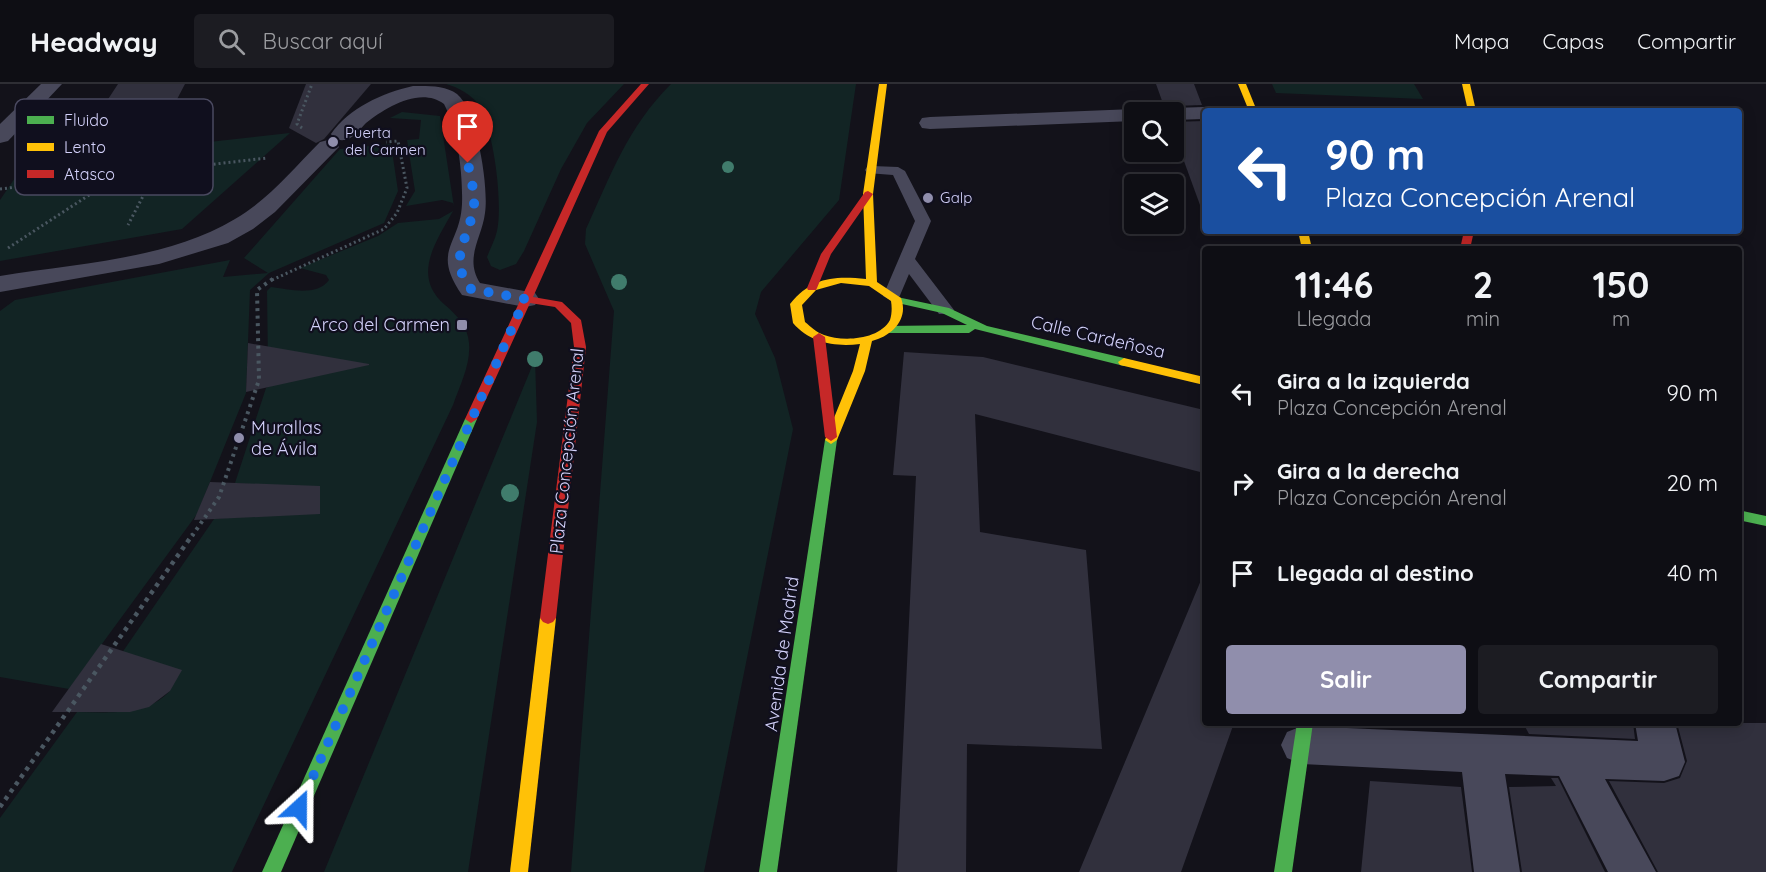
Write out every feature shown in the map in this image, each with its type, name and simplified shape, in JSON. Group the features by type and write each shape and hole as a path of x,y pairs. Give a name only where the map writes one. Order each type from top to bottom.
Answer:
{"main road":[{"path":"271,872 525,299 603,131 645,84"},
{"path":"872,283 868,194 883,84"},
{"path":"1242,84 1251,108"},
{"path":"1466,84 1471,108"},
{"path":"812,288 841,280 872,283 895,298 897,318 887,330 867,339 843,342 819,337 799,323 796,304 812,288 826,254 868,194"},
{"name":"Calle Cardeñosa","path":"895,298 945,310 983,329 1202,381"},
{"name":"Plaza Concepción Arenal","path":"519,872 580,347 577,322 558,304 525,299"},
{"name":"Calle Cardeñosa","path":"887,330 983,329"},
{"name":"Avenida de Madrid","path":"819,337 831,441"},
{"name":"Avenida de Madrid","path":"768,872 831,441 859,371 867,339"},
{"path":"1742,516 1766,521"},
{"path":"1283,872 1304,734"}],"street":[{"path":"37,99 52,84"},
{"name":"Plaza Concepción Arenal","path":"0,284 148,258 188,249 218,238 244,224 267,207 364,114 384,100 414,92 439,93 454,103 462,121 474,204 459,254 460,276 471,289 525,299"},
{"path":"1184,114 1202,113"},
{"path":"930,123 1124,115"},
{"path":"0,136 15,121"},
{"path":"1304,734 1481,753 1664,762 1656,726"},
{"path":"1481,753 1497,872"},
{"path":"1571,758 1633,872"}],"lane":[{"path":"872,170 898,171 923,221 895,298"},
{"path":"908,261 945,310"}],"path":[{"path":"306,131 297,124 312,84"},
{"path":"0,807 219,497 259,380 257,290 279,275 384,229 397,213 407,188 398,138 378,143"},
{"path":"213,164 261,159"},
{"path":"0,189 15,187"},
{"path":"0,253 87,195"},
{"path":"128,225 144,195"}],"shaded area":[{"path":"446,84 624,84 587,123 561,169 516,264 500,270 491,266 487,257 496,234 499,203 493,150 485,119 474,99 456,87"},
{"path":"671,84 856,84 839,200 761,292 755,314 775,358 793,429 704,872 571,872 614,311 585,244 586,229 631,135"},
{"path":"1272,84 1414,84 1423,99 1276,93"},
{"path":"402,112 440,116 454,207 453,203 442,200 406,206 415,191 407,140 419,139 421,120 390,118"},
{"path":"290,133 182,229 0,261 0,200 15,178 15,195 213,195 213,142"},
{"path":"391,144 398,191 384,223 269,273 250,290 246,393 197,514 69,689 0,677 0,311 15,300 230,260 223,277 268,273 244,258 340,149"},
{"path":"453,211 434,247 428,271 435,294 458,317 467,332 469,351 464,374 453,405 232,872 0,872 0,818 77,712 114,712 138,709 150,705 170,691 115,663 214,519 272,514 289,487 235,483 266,388 329,360 316,355 268,365 267,291 271,287 302,291 317,289 329,280 326,275 300,268 378,236 398,223 439,219"},
{"path":"535,359 537,422 468,872 324,872"}],"building":[{"path":"118,84 185,84 177,99 108,99"},
{"path":"306,84 371,84 324,139 316,143 289,128"},
{"path":"1156,84 1194,84 1202,105 1184,106 1184,102 1162,102"},
{"path":"1202,121 1202,204 1200,205 1184,161 1184,122"},
{"path":"248,343 369,364 369,365 246,392"},
{"path":"904,352 983,357 1202,410 1202,472 975,414 980,532 1086,550 1102,749 967,744 966,872 897,872 916,476 893,475"},
{"path":"210,482 320,486 320,514 194,520"},
{"path":"1202,578 1202,726 1233,726 1181,872 1079,872"},
{"path":"101,644 182,670 170,691 149,707 130,712 52,712"},
{"path":"1742,723 1766,723 1766,872 1658,872 1609,781 1664,783 1680,778 1687,761 1678,726 1742,726"},
{"path":"1525,726 1633,726 1635,739 1529,734"},
{"path":"1551,778 1558,778 1605,872 1522,872 1509,787 1556,786"},
{"path":"1370,781 1461,787 1472,872 1361,872"}],"traffic: fast":[{"path":"897,300 945,310 983,329 1124,362"},
{"path":"887,330 969,329"},
{"path":"271,872 471,419"},
{"path":"768,872 831,440"},
{"path":"1742,516 1766,521"},
{"path":"1283,872 1305,726"}],"traffic: slow":[{"path":"872,283 868,194 883,84"},
{"path":"1242,84 1252,108"},
{"path":"1466,84 1471,108"},
{"path":"1304,234 1306,246"},
{"path":"841,280 872,283 897,300 897,317 890,327 872,338 838,342 815,336 799,323 796,304 812,288 841,280"},
{"path":"831,440 859,371 867,339"},
{"path":"1124,362 1202,381"},
{"path":"519,872 548,618"}],"traffic: jam":[{"path":"471,419 603,131 645,84"},
{"path":"812,288 826,254 868,194"},
{"path":"1466,246 1468,234"},
{"path":"525,299 558,304 577,322 580,347 548,618"},
{"path":"819,337 831,437"}],"place":[{"name":"Puerta del Carmen","path":"333,142"},
{"name":"Galp","path":"928,198"},
{"name":"Arco del Carmen","path":"462,325"},
{"name":"Murallas de Ávila","path":"239,438"}],"route":[{"path":"299,808 525,299 471,289 460,276 459,254 474,204 468,163"}]}
